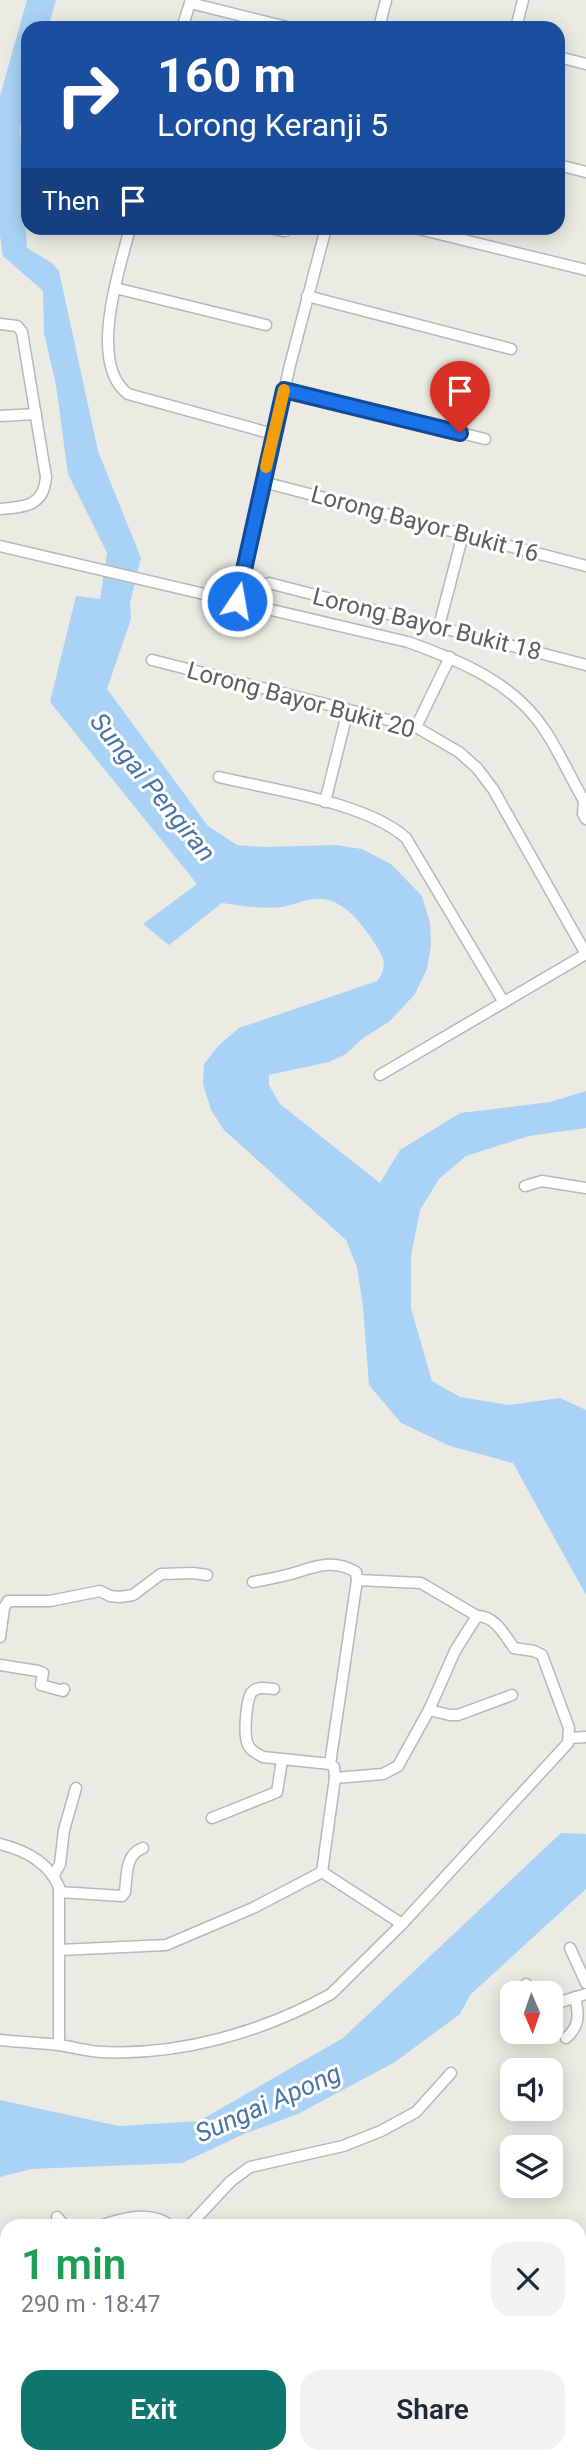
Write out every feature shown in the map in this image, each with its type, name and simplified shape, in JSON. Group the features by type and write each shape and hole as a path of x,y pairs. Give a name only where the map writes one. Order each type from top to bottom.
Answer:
{"street":[{"path":"381,21 386,0"},
{"path":"518,21 523,0"},
{"path":"185,21 190,2 263,21"},
{"path":"565,59 586,64"},
{"path":"565,167 586,173"},
{"path":"128,235 107,331 113,370 122,390 128,394 274,434"},
{"path":"237,601 284,390 324,235"},
{"path":"444,235 586,270"},
{"path":"115,288 266,325"},
{"path":"307,296 511,349"},
{"path":"0,324 17,326 22,332 46,477 45,490 32,503 23,508 0,509"},
{"path":"284,390 485,439"},
{"path":"0,416 36,414"},
{"name":"Lorong Bayor Bukit 16","path":"263,482 586,566"},
{"path":"439,626 463,534"},
{"path":"0,547 408,642 450,657 513,692 545,731 585,802 583,814 586,820"},
{"name":"Lorong Bayor Bukit 18","path":"269,583 586,665"},
{"path":"416,727 450,657"},
{"name":"Lorong Bayor Bukit 20","path":"152,660 416,727 459,752 477,768 493,789 586,954"},
{"path":"325,802 348,710"},
{"path":"219,777 325,802 394,827 406,838 503,1001"},
{"path":"380,1074 586,954"},
{"path":"525,1186 542,1181 586,1188"},
{"path":"253,1583 321,1564 348,1567 356,1572 330,1765"},
{"path":"0,1637 4,1608 8,1601 50,1601 100,1591 120,1597 133,1595 161,1574 207,1575"},
{"path":"0,2040 101,2052 162,2049 220,2038 272,2021 331,1994 402,1924 568,1743 569,1728 542,1655 514,1648 495,1622 477,1615 421,1583 357,1580"},
{"path":"335,1778 383,1774 392,1772 398,1766 429,1710 455,1651 477,1615"},
{"path":"0,1665 38,1671 43,1673 41,1685 58,1691 64,1689"},
{"path":"274,1689 261,1687 253,1691 248,1699 247,1743 253,1752 263,1757 334,1767 335,1778 322,1872"},
{"path":"429,1710 450,1716 458,1715 512,1695"},
{"path":"569,1738 586,1737"},
{"path":"212,1818 277,1792 281,1781 282,1760"},
{"path":"54,1874 60,1864 64,1830 76,1788"},
{"path":"0,1844 14,1847 41,1862 54,1874 59,1892 59,2045"},
{"path":"59,1892 122,1896 125,1892 130,1857 136,1850 143,1848"},
{"path":"322,1872 402,1924"},
{"path":"60,1950 166,1945 253,1908 322,1872"},
{"path":"570,1948 586,1983"},
{"path":"564,2001 586,1994"},
{"path":"566,2038 578,2024 579,2011 575,1997"},
{"path":"196,2219 231,2181 250,2167 343,2146 381,2131 416,2112 451,2073"},
{"path":"128,2219 151,2216 160,2219"}],"water":[{"path":"27,0 56,0 50,21 21,21"},
{"name":"Sungai Pengiran","path":"21,21 21,235 26,235 27,248 52,263 59,271 98,451 141,558 130,603 131,619 107,689 208,826 237,845 336,845 362,849 391,864 422,896 430,923 431,945 427,969 415,994 390,1021 362,1039 346,1054 329,1062 269,1075 269,1085 280,1104 380,1183 400,1150 460,1113 550,1102 586,1091 586,1128 529,1136 466,1156 439,1179 420,1210 411,1256 411,1308 432,1381 460,1397 509,1405 560,1398 586,1410 586,1595 513,1463 450,1446 401,1423 369,1385 357,1267 346,1240 224,1130 211,1110 203,1084 204,1064 219,1045 239,1028 377,981 384,968 380,951 352,914 335,902 325,899 307,900 274,908 222,903 169,945 143,924 197,884 50,702 76,596 100,599 107,553 68,474 56,385 44,333 43,291 3,256 0,236 0,96"},
{"name":"Sungai Apong","path":"561,1833 586,1834 586,1889 470,1995 460,2014 395,2062 298,2114 244,2134 182,2163 31,2169 0,2177 0,2100 119,2126 199,2121 343,2038"}],"slow traffic":[{"path":"266,467 284,390"}],"route":[{"path":"237,601 284,390 460,433"}]}
